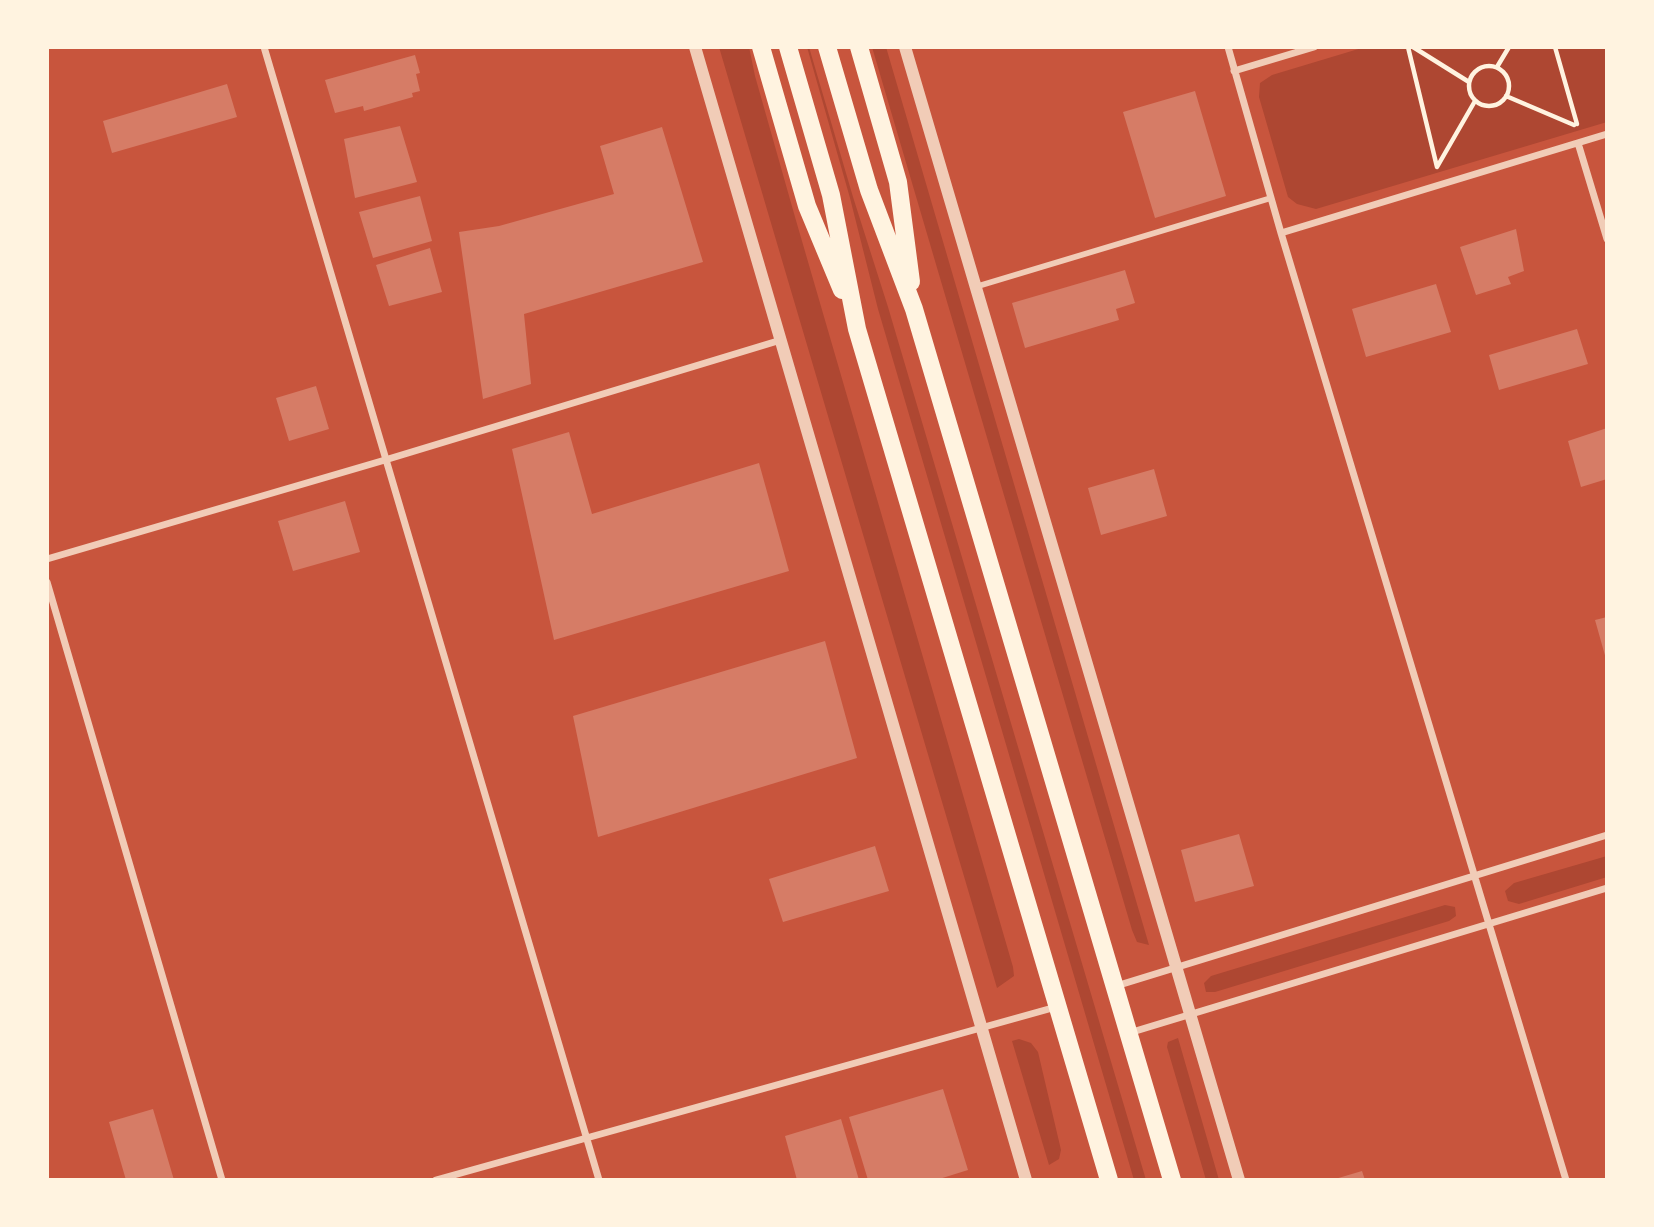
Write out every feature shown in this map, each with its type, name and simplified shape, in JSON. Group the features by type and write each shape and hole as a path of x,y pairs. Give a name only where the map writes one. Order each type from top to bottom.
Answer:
{"main road":[{"path":"761,47 807,206 857,329"},
{"path":"788,47 831,195 857,329 1109,1180"},
{"path":"827,47 869,190 914,309 1172,1180"},
{"path":"859,47 898,182 914,309"}],"street":[{"path":"264,47 598,1180"},
{"path":"695,47 1026,1180"},
{"path":"905,47 1239,1180"},
{"path":"1228,47 1270,198 1566,1180"},
{"path":"1234,71 1314,47"},
{"path":"1281,233 1607,134"},
{"path":"1578,143 1607,239"},
{"path":"975,287 1270,198"},
{"path":"47,559 782,340"},
{"path":"47,582 222,1180"},
{"path":"1115,986 1607,835"},
{"path":"1129,1033 1607,888"},
{"path":"436,1180 1058,1006"}],"path":[{"path":"1411,47 1469,82"},
{"path":"1411,47 1437,167 1475,101"},
{"path":"1497,67 1509,47"},
{"path":"1506,96 1578,127 1555,47"},
{"path":"1497,67 1508,76 1510,83 1506,96 1502,102 1488,106 1475,101 1469,82 1477,70 1497,67"}],"shaded area":[{"path":"719,47 749,47 795,217 1013,967 1014,976 997,988"},
{"path":"807,47 888,307 1146,1180 1134,1180 878,309"},
{"path":"872,47 886,47 1149,945 1137,942 1132,930"},
{"path":"1365,47 1607,47 1607,122 1316,209 1297,204 1288,197 1259,97 1260,83 1272,75"},
{"path":"1607,856 1607,877 1519,904 1508,901 1505,891 1514,883"},
{"path":"1445,905 1455,907 1456,916 1449,921 1215,992 1206,992 1204,983 1211,976"},
{"path":"1178,1038 1219,1180 1206,1180 1167,1047 1168,1042"},
{"path":"1019,1039 1031,1043 1038,1052 1061,1150 1059,1159 1049,1165 1012,1041"}],"building":[{"path":"415,55 420,73 416,74 420,91 412,93 413,97 364,111 363,106 335,113 325,80"},
{"path":"227,84 237,117 112,153 103,121"},
{"path":"1195,91 1226,196 1155,218 1123,112"},
{"path":"400,126 417,182 355,198 344,139"},
{"path":"662,127 703,262 524,314 531,384 483,399 459,232 499,226 614,194 600,146"},
{"path":"420,196 432,241 373,258 359,212"},
{"path":"1516,229 1524,271 1508,277 1511,284 1476,295 1460,247"},
{"path":"430,248 442,292 389,306 376,265"},
{"path":"1125,270 1135,303 1116,309 1119,320 1025,348 1012,303"},
{"path":"1436,284 1451,332 1366,357 1352,309"},
{"path":"1577,329 1588,364 1499,390 1489,355"},
{"path":"316,386 329,429 289,441 276,398"},
{"path":"1607,428 1607,479 1581,487 1568,441"},
{"path":"569,432 592,514 759,463 789,571 554,640 512,449"},
{"path":"1154,469 1167,516 1101,535 1088,488"},
{"path":"345,501 360,552 293,571 278,521"},
{"path":"1607,617 1607,659 1606,659 1595,620"},
{"path":"825,641 857,758 598,837 573,716"},
{"path":"1239,834 1254,886 1195,902 1181,850"},
{"path":"875,846 889,891 783,922 769,879"},
{"path":"943,1089 968,1170 936,1180 868,1180 849,1117"},
{"path":"153,1109 174,1180 126,1180 109,1122"},
{"path":"841,1119 859,1180 797,1180 785,1136"},
{"path":"1362,1171 1365,1180 1335,1180 1335,1179"}]}
